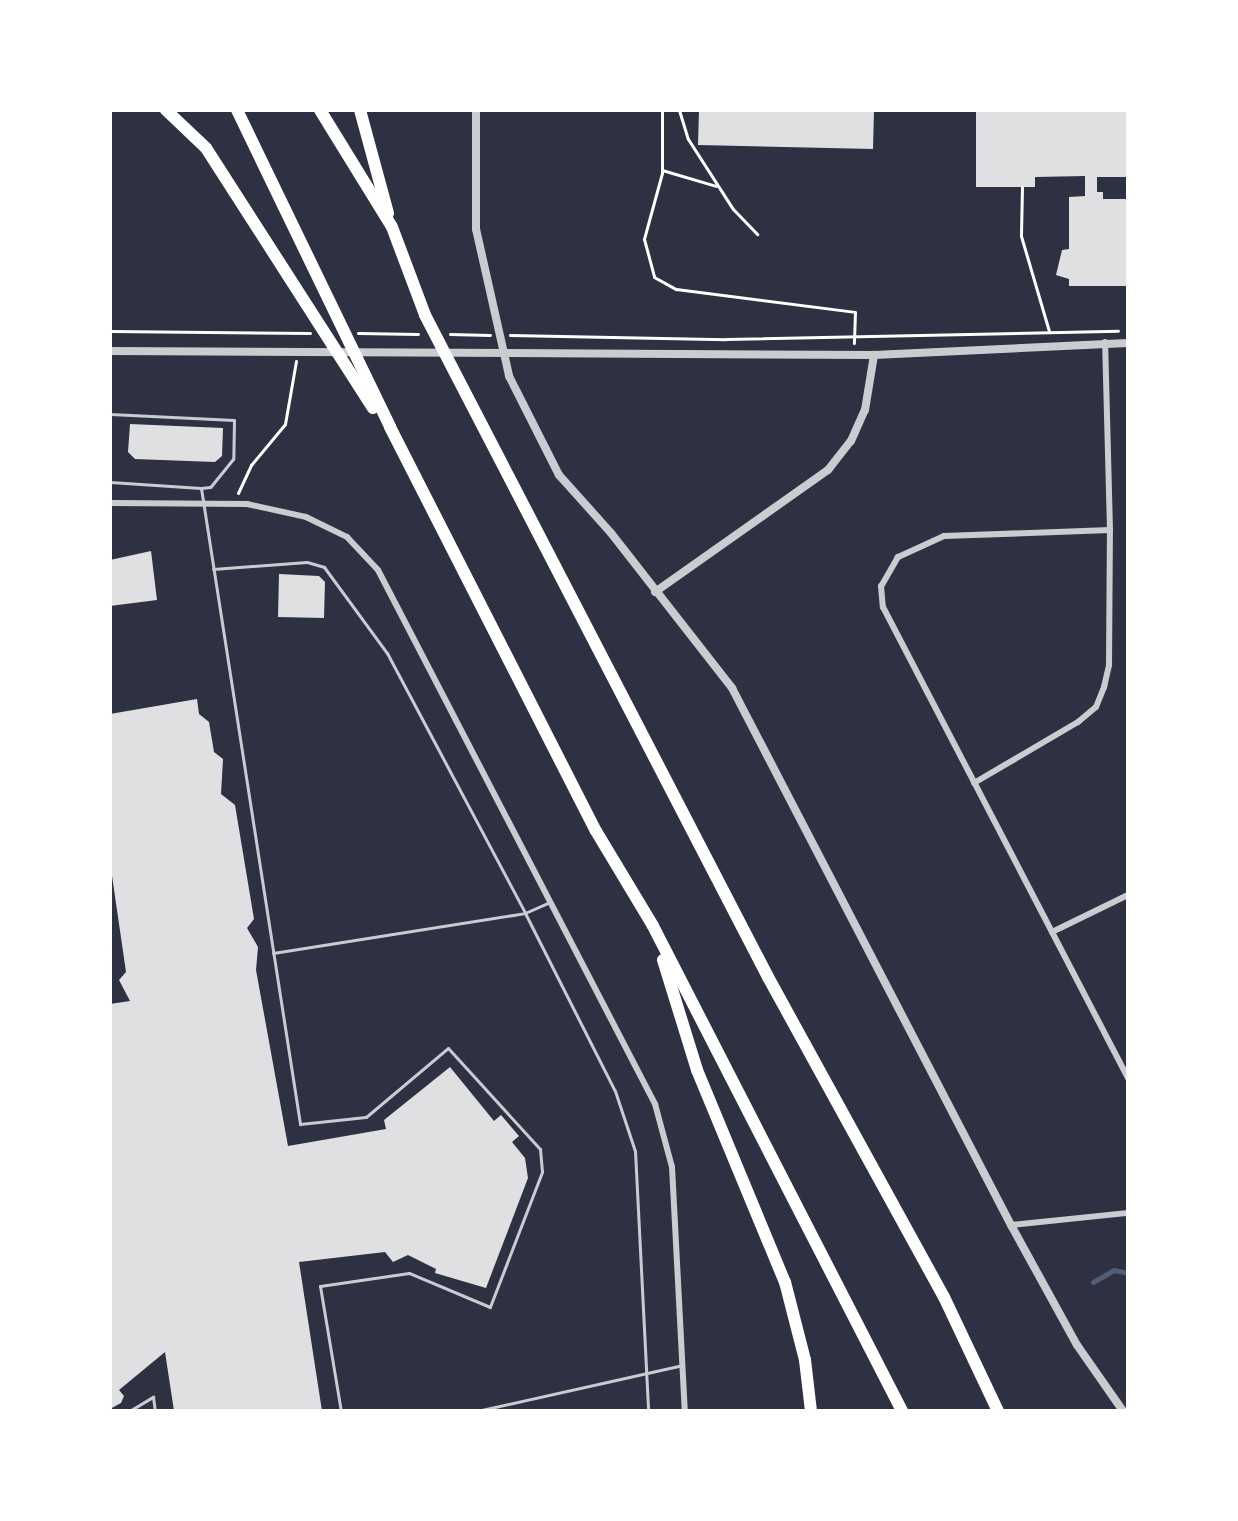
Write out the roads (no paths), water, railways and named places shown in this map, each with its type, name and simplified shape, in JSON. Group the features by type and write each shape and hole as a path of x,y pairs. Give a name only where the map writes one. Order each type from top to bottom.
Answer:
{"highway":[{"path":"166,110 206,148 390,427"},
{"path":"237,110 390,427 596,831 653,926 902,1411"},
{"path":"320,110 392,227"},
{"path":"360,110 392,227 425,315 768,977 944,1297 998,1411"},
{"path":"653,926 697,1070 785,1282 805,1360 811,1411"}],"street":[{"path":"476,110 476,229 509,376 559,475 611,533 732,688 1011,1225 1077,1345 1123,1411"},
{"path":"974,783 1096,707 1109,665 1110,530 1105,342"},
{"path":"110,351 874,355 1128,343"},
{"path":"655,592 828,470 851,441 865,410 874,355"},
{"path":"110,503 235,504 306,517 347,537 378,570 655,1104 672,1167 685,1411"},
{"path":"1110,530 944,536 898,557 886,570 881,586 883,607 1128,1078"},
{"path":"1052,932 1128,895"},
{"path":"1011,1225 1128,1213"}],"lane":[{"path":"110,414 234,420 233,459 210,487 110,482"},
{"path":"201,488 300,1124 366,1117 448,1048 540,1149 542,1172 490,1307 409,1273 320,1286 341,1411"},
{"path":"213,569 307,562 324,567 387,653 525,913 615,1091 635,1151 648,1411"},
{"path":"273,953 525,913 550,902"},
{"path":"477,1411 683,1365"},
{"path":"131,1410 153,1397 155,1411"}],"waterway":[{"path":"1093,1282 1114,1270 1128,1273"}]}
